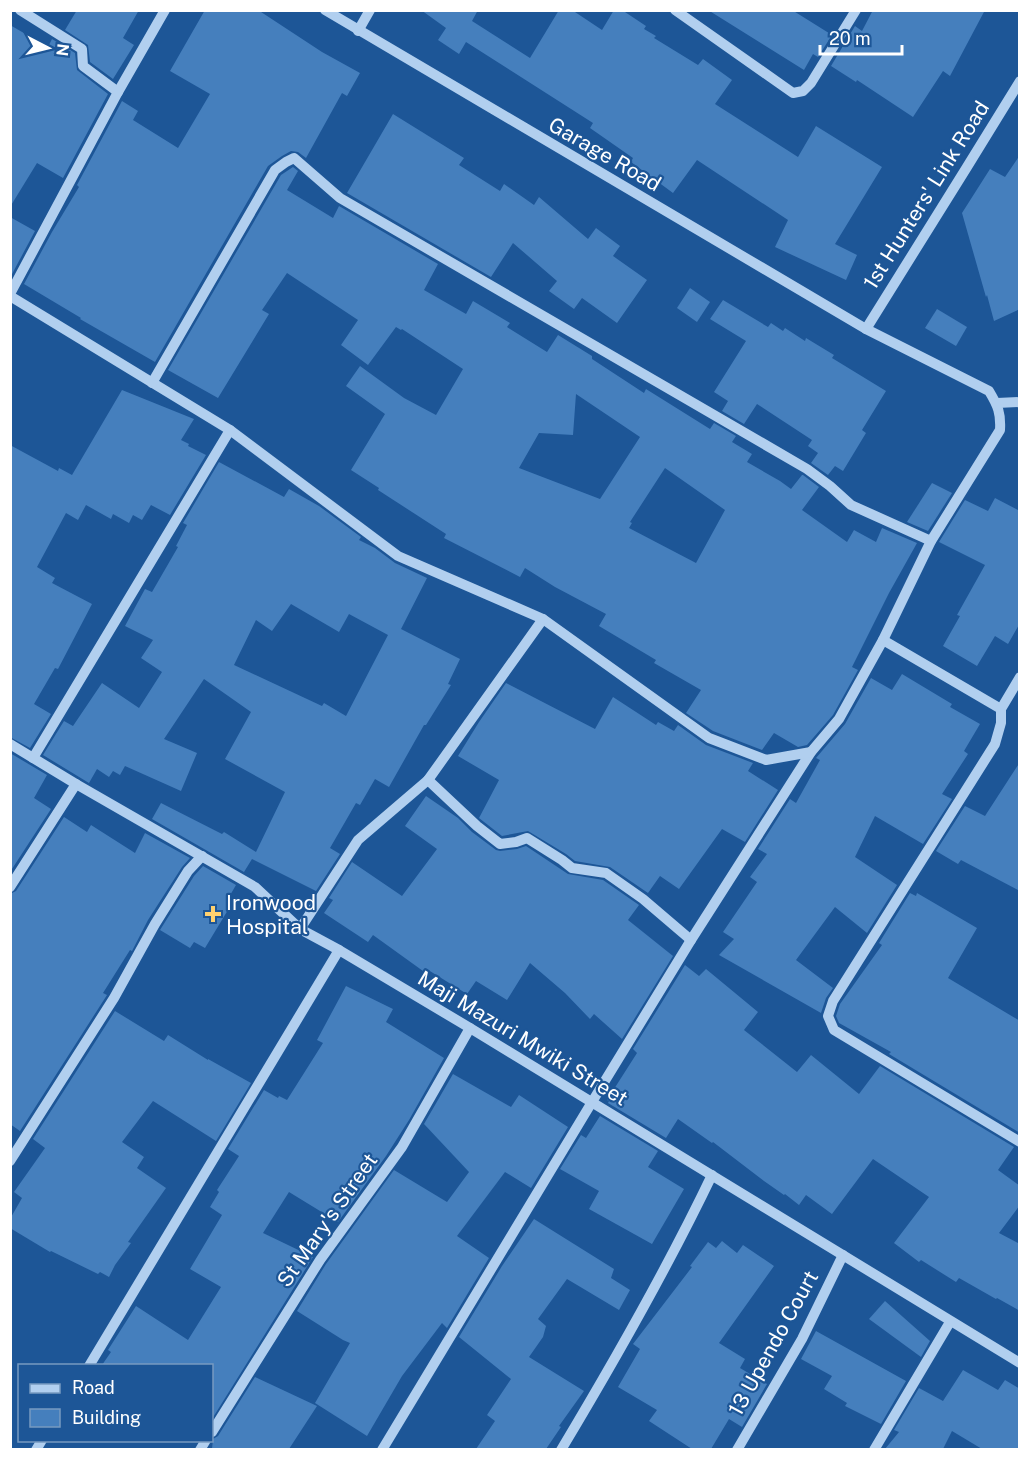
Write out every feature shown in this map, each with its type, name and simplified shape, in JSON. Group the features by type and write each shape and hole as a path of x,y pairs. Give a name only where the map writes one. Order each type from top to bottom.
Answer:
{"street":[{"path":"20,10 82,49 83,66 118,92"},
{"path":"165,10 118,92 10,295 230,430 398,556 543,619 709,738 766,760 811,752"},
{"name":"Garage Road","path":"325,10 866,329 989,391 997,403"},
{"path":"358,31 370,10"},
{"path":"675,10 793,93 803,91 811,83 855,10"},
{"name":"1st Hunters' Link Road","path":"866,329 1020,81"},
{"path":"152,383 275,171 294,158 340,198 807,469 851,505 931,541"},
{"path":"382,1449 691,940 811,752 838,719 883,640 931,541 1000,430 997,403 1020,402"},
{"path":"33,758 230,430"},
{"path":"300,929 358,840 428,780 543,619"},
{"path":"883,640 1001,709"},
{"path":"1020,677 1001,709 1001,723 994,744 833,1001 828,1016 834,1030 1020,1142"},
{"name":"Maji Mazuri Mwiki Street","path":"10,744 255,887 300,929 470,1028 1020,1363"},
{"path":"428,780 477,826 500,844 527,838 572,868 606,873 643,899 691,940"},
{"path":"10,887 76,784"},
{"path":"10,1161 114,998 155,924 188,871 202,856"},
{"path":"90,1364 339,950"},
{"name":"St Mary's Street","path":"213,1430 320,1260 402,1147 470,1028"},
{"path":"561,1449 647,1301 712,1175"},
{"name":"13 Upendo Court","path":"737,1449 802,1339 843,1255"},
{"path":"873,1449 950,1322"}],"building":[{"path":"77,10 139,10 123,38 134,45 113,79 90,62 88,45 65,30"},
{"path":"205,10 258,10 322,52 360,73 347,96 342,93 306,158 298,152 291,151 268,166 155,362 24,284 79,187 77,185 122,101 138,111 133,120 178,148 210,94 170,71"},
{"path":"421,10 478,10 472,21 530,58 559,10 572,10 602,30 614,10 622,10 646,26 644,29 656,36 654,38 698,65 703,59 732,80 715,104 798,157 816,126 882,167 835,244 857,255 846,280 775,247 788,220 697,160 673,193 631,162 633,158 590,128 593,123 466,42 459,54 438,40 446,28"},
{"path":"708,10 792,10 832,35 818,57 813,54 804,70"},
{"path":"873,10 985,10 950,76 943,71 913,117 857,80 856,82 831,66 855,26 862,31"},
{"path":"10,25 48,47 52,39 75,53 77,70 108,94 63,178 37,163 10,207"},
{"path":"393,114 464,158 459,165 500,191 504,184 534,205 539,197 588,239 596,228 620,246 613,256 647,280 617,323 582,298 574,309 549,291 557,281 513,243 491,277 347,193"},
{"path":"1020,155 1020,309 994,321 962,213 990,169 1005,177"},
{"path":"293,167 298,171 287,190 333,218 339,206 438,264 424,290 466,314 473,301 510,323 507,327 547,352 558,335 644,393 646,389 710,429 714,423 736,436 732,442 752,454 747,462 791,489 803,475 819,487 802,510 847,542 854,530 876,542 882,528 917,543 852,667 858,670 833,715 807,745 798,747 774,733 762,750 713,731 686,713 701,690 654,663 656,660 599,626 606,614 525,568 520,577 444,538 446,534 351,470 385,414 346,386 360,366 404,398 436,415 463,369 402,329 396,327 368,365 341,345 358,320 287,273 262,310 269,314 218,398 168,370 281,175","holes":["576,394 640,437 600,499 519,468 539,433 573,435","665,468 725,510 696,563 629,528 632,523 630,522"]},
{"path":"10,217 35,231 11,276 10,276"},
{"path":"690,288 710,302 697,322 677,308"},
{"path":"723,300 768,327 771,323 783,331 785,328 805,341 806,338 834,355 832,358 886,391 862,430 866,433 843,471 835,466 828,475 811,463 818,453 808,446 812,440 757,404 744,424 722,411 728,401 714,392 746,341 710,319"},
{"path":"937,309 967,327 956,346 925,328"},
{"path":"122,390 194,419 181,440 206,455 170,515 151,505 142,520 133,515 129,523 113,514 111,519 86,505 78,520 66,513 37,567 55,578 52,583 92,604 58,669 55,668 34,704 51,714 30,748 10,737 10,445 58,471 59,468 72,475"},
{"path":"219,462 284,497 289,489 319,506 361,537 359,540 375,548 395,563 427,578 401,629 460,659 448,684 451,685 424,725 389,787 375,779 360,805 356,803 330,848 340,854 316,891 252,859 244,872 152,819 161,803 222,834 224,832 256,852 285,792 225,759 251,712 204,679 164,739 197,753 181,791 125,766 120,775 113,771 109,777 97,769 89,783 43,755 64,721 73,726 102,683 139,708 162,672 141,658 153,640 125,626 145,589 152,592 178,547 176,546 187,525 183,523","holes":["291,604 339,632 349,614 388,635 346,716 324,703 322,706 234,665 256,620 272,631"]},
{"path":"932,483 952,493 928,531 907,522"},
{"path":"995,498 1020,511 1020,623 1008,644 995,636 977,666 943,646 960,616 957,615 985,565 939,542 965,500 988,511"},
{"path":"902,674 952,704 950,707 980,724 964,751 968,754 942,794 952,799 923,844 875,816 855,857 897,885 867,933 835,907 796,960 833,988 826,998 821,1013 719,955 734,939 723,932 757,882 750,877 767,854 758,849 790,799 796,803 820,760 816,758 845,724 871,678 892,690"},
{"path":"506,683 595,729 613,697 656,725 658,722 674,731 678,725 706,745 753,763 748,771 778,790 745,842 722,829 679,889 660,876 648,893 610,867 575,861 528,831 502,836 479,818 499,780 458,756"},
{"path":"10,753 47,775 34,798 51,809 10,872"},
{"path":"1020,762 1020,891 961,860 958,864 936,851 965,806 985,816"},
{"path":"426,796 458,818 496,850 526,846 568,874 603,880 639,905 628,920 673,956 622,1039 594,1014 590,1019 565,993 530,963 507,1000 476,981 467,994 425,968 423,971 373,935 368,942 324,913 333,900 329,898 352,862 402,896 437,849 405,826"},
{"path":"64,817 87,832 91,825 135,853 145,833 190,858 148,920 132,951 130,950 103,993 107,995 20,1131 10,1124 10,894 16,891"},
{"path":"203,866 236,885 229,897 234,900 205,948 194,942 190,948 160,930 194,876"},
{"path":"910,893 916,896 917,893 977,928 948,978 1020,1021 1020,1133 889,1054 891,1052 839,1023 836,1016 840,1004 882,945 879,943"},
{"path":"685,965 699,976 706,969 758,1012 744,1030 797,1072 811,1055 859,1094 880,1066 1014,1147 998,1170 1020,1186 1020,1205 999,1233 1020,1244 1020,1311 959,1278 956,1282 921,1260 919,1262 894,1243 929,1197 873,1159 832,1214 806,1195 799,1205 678,1119 666,1138 608,1103 607,1100 637,1053 633,1049"},
{"path":"346,986 393,1009 386,1022 444,1058 386,1156 338,1222 289,1192 263,1233 313,1257 213,1417 213,1364 103,1364 111,1352 108,1350 136,1306 188,1340 221,1287 190,1269 222,1215 210,1207 219,1192 217,1190 239,1156 228,1149 264,1090 287,1100 323,1043 317,1040"},
{"path":"115,1011 164,1041 168,1035 251,1083 216,1141 153,1101 122,1142 144,1157 137,1168 166,1188 128,1242 131,1243 109,1277 50,1252 10,1228 10,1219 22,1198 14,1192 45,1148 33,1139"},
{"path":"453,1074 511,1107 519,1095 568,1127 531,1188 505,1172 457,1236 489,1258 447,1328 442,1323 402,1376 367,1436 315,1403 350,1343 297,1311 326,1264 394,1170 447,1202 469,1172 424,1124"},
{"path":"600,1116 658,1151 648,1167 684,1189 652,1244 589,1209 599,1191 560,1169 581,1135 586,1138"},
{"path":"534,1219 614,1269 611,1278 630,1290 619,1310 567,1279 538,1319 546,1326 543,1337 529,1357 584,1391 546,1449 476,1449 495,1421 487,1415 511,1379 459,1337"},
{"path":"722,1241 737,1253 743,1245 774,1266 719,1343 745,1359 740,1368 767,1384 742,1427 729,1419 711,1449 692,1449 649,1421 657,1410 618,1387 640,1349 633,1344 692,1267 690,1266 708,1242 716,1248"},
{"path":"885,1301 930,1341 921,1357 869,1319"},
{"path":"816,1331 906,1381 881,1424 845,1406 847,1403 824,1389 832,1376 801,1359"},
{"path":"963,1370 998,1390 1005,1380 1020,1389 1020,1449 982,1449 952,1431 943,1449 885,1449 899,1432 894,1430 919,1388 943,1401"},
{"path":"255,1377 317,1406 289,1449 212,1449 213,1439 218,1436"}],"place":[{"name":"Ironwood Hospital","path":"213,914"}]}
